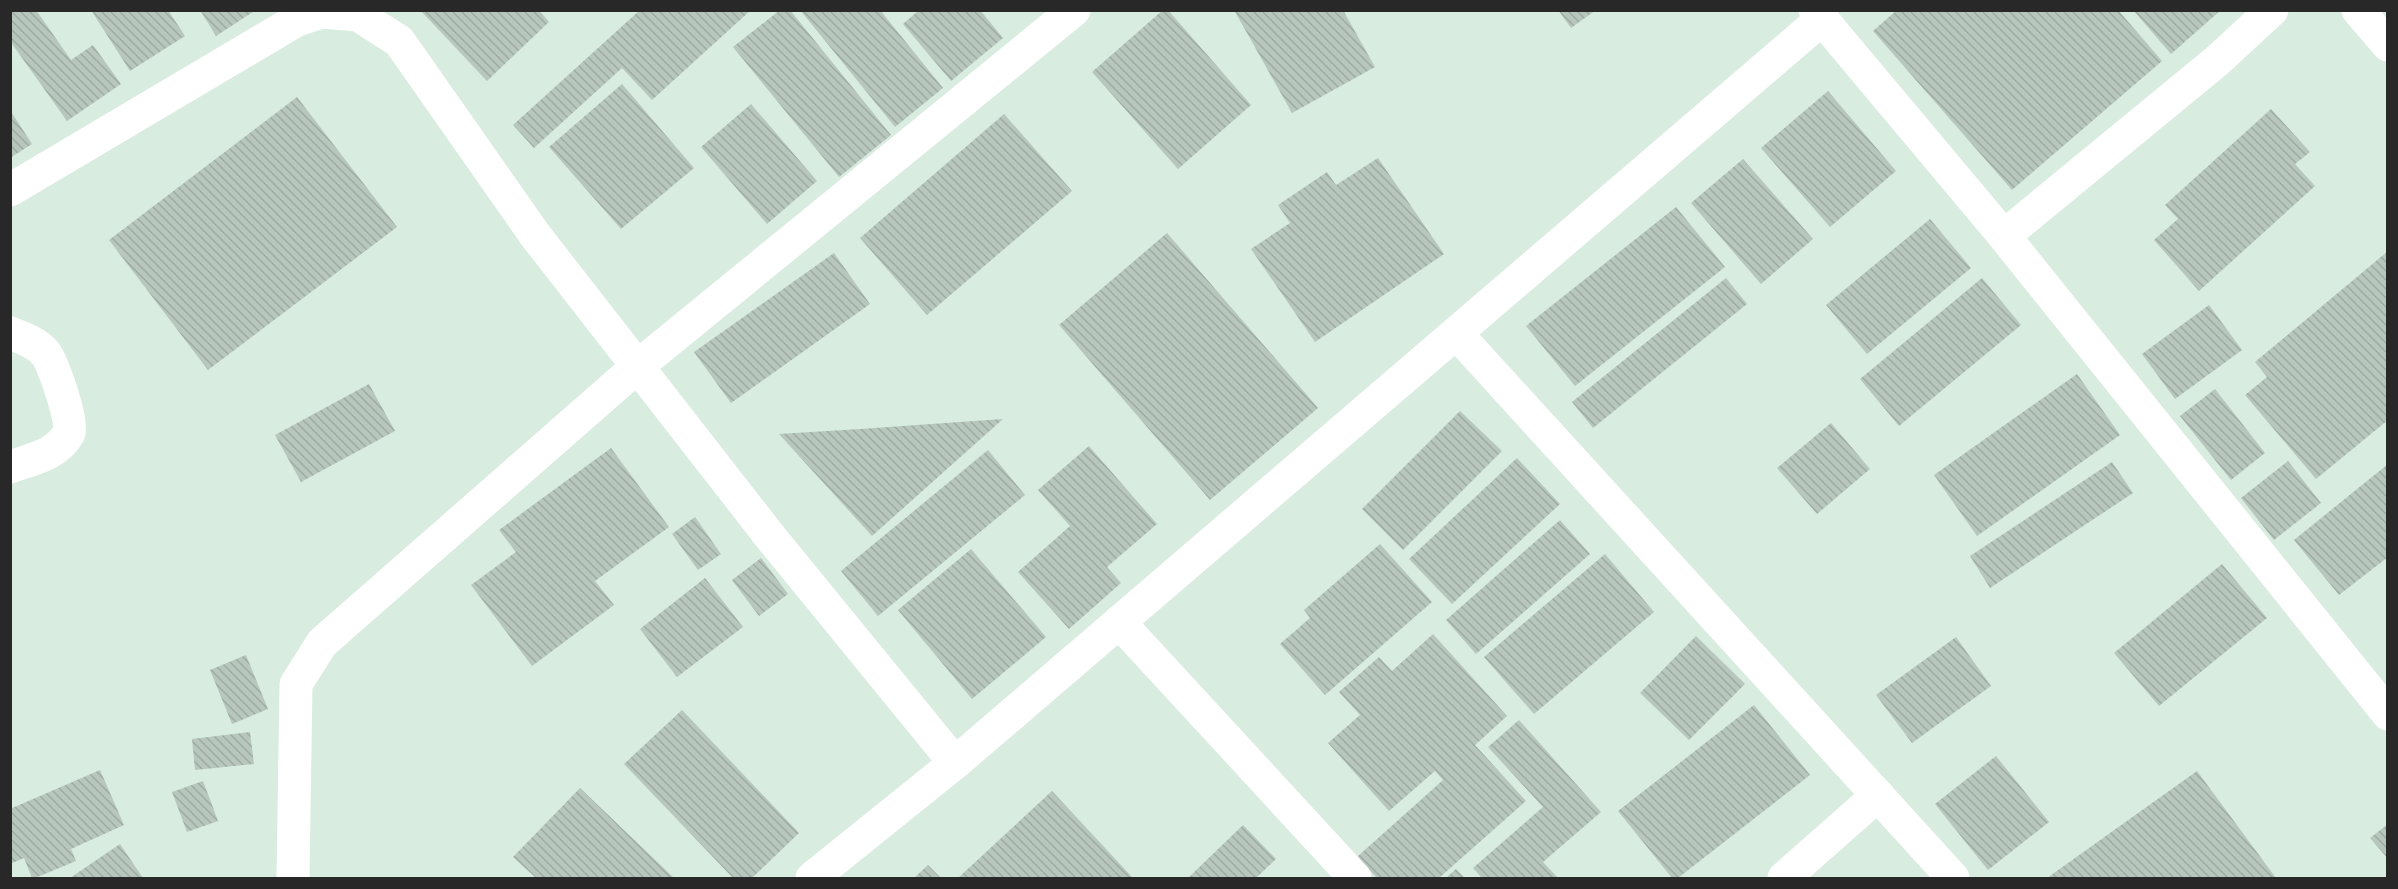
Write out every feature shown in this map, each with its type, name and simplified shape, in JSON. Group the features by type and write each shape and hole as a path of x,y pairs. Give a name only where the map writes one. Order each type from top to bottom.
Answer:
{"street":[{"path":"293,879 296,684 322,643 638,366 1074,10"},
{"path":"2004,236 2218,60 2272,10"},
{"path":"2358,10 2388,45"},
{"path":"10,190 297,20 322,12 358,15 399,41 535,235 780,548 955,763"},
{"path":"812,879 955,763 1457,334 1819,15 2004,236 2388,714"},
{"path":"10,333 29,340 46,354 71,420 70,432 50,453 10,467"},
{"path":"1457,334 1953,879"},
{"path":"1119,622 1355,879"},
{"path":"1784,879 1878,795"}],"building":[{"path":"10,10 36,10 71,60 93,45 121,84 67,121 10,41"},
{"path":"91,10 168,10 185,36 130,71"},
{"path":"200,10 256,10 216,36"},
{"path":"420,10 539,10 549,22 487,81"},
{"path":"640,10 751,10 652,100 622,68 534,148 513,125"},
{"path":"780,10 790,10 891,135 839,177 733,47"},
{"path":"800,10 880,10 943,88 895,127"},
{"path":"919,10 980,10 1003,38 951,81 903,24"},
{"path":"1163,10 1168,10 1251,105 1178,169 1092,72"},
{"path":"1234,10 1343,10 1375,67 1292,113"},
{"path":"1558,10 1596,10 1571,28"},
{"path":"1897,10 2118,10 2162,61 2012,190 1873,31"},
{"path":"2133,10 2221,10 2171,54"},
{"path":"622,84 694,168 621,229 549,147"},
{"path":"1828,91 1896,171 1830,227 1761,148"},
{"path":"297,97 397,227 208,370 109,240"},
{"path":"751,104 817,181 767,224 701,147"},
{"path":"2271,109 2310,152 2295,164 2315,186 2199,291 2154,240 2178,219 2165,205"},
{"path":"10,110 32,144 10,158"},
{"path":"1004,114 1072,191 927,315 860,238"},
{"path":"1378,158 1444,254 1315,342 1251,249 1290,223 1278,205 1327,172 1336,185"},
{"path":"1743,159 1813,239 1761,284 1691,203"},
{"path":"1676,207 1725,267 1575,386 1526,326"},
{"path":"1930,219 1971,268 1867,354 1826,305"},
{"path":"1167,233 1318,408 1210,500 1059,325"},
{"path":"2388,251 2388,420 2316,479 2245,395 2267,377 2255,362"},
{"path":"834,253 870,304 731,403 694,352"},
{"path":"1726,278 1747,304 1593,428 1572,402"},
{"path":"1982,278 2021,325 1899,426 1860,379"},
{"path":"2209,305 2242,350 2175,399 2142,354"},
{"path":"2077,374 2120,435 1977,536 1934,475"},
{"path":"369,384 395,431 301,482 275,435"},
{"path":"2215,389 2265,453 2231,480 2180,416"},
{"path":"1460,411 1502,451 1403,550 1362,509"},
{"path":"1003,419 872,536 779,434 860,429"},
{"path":"1831,423 1870,469 1817,514 1777,468"},
{"path":"1089,446 1157,524 1107,567 1121,583 1069,629 1018,572 1070,526 1038,490"},
{"path":"611,448 669,527 595,581 614,605 532,666 471,585 516,552 499,530"},
{"path":"988,450 1025,495 878,616 841,571"},
{"path":"1517,458 1560,504 1452,604 1409,559"},
{"path":"2288,461 2321,503 2274,540 2241,498"},
{"path":"2112,462 2133,493 1990,588 1970,556"},
{"path":"2388,464 2388,557 2339,595 2294,540"},
{"path":"695,517 721,554 698,570 672,534"},
{"path":"1560,520 1590,554 1476,654 1446,620"},
{"path":"1380,544 1432,602 1325,695 1280,644 1310,618 1304,610"},
{"path":"971,549 1046,637 972,699 898,610"},
{"path":"1605,554 1654,612 1534,714 1484,657"},
{"path":"761,558 788,594 759,616 732,580"},
{"path":"2222,564 2267,618 2159,706 2114,653"},
{"path":"705,578 743,627 677,677 640,629"},
{"path":"1433,634 1507,716 1475,745 1526,801 1439,878 1377,878 1357,857 1443,780 1435,771 1389,811 1328,743 1360,715 1339,692 1379,657 1392,671"},
{"path":"1696,636 1745,684 1689,740 1640,693"},
{"path":"1956,637 1991,686 1912,743 1876,695"},
{"path":"246,655 268,709 232,724 210,670"},
{"path":"1754,705 1810,775 1678,878 1672,878 1618,811"},
{"path":"682,710 799,833 752,878 733,878 624,764"},
{"path":"1519,720 1601,812 1543,862 1557,877 1482,878 1473,868 1543,807 1488,747"},
{"path":"250,732 254,764 195,770 192,739"},
{"path":"1996,756 2049,822 1988,870 1935,804"},
{"path":"100,770 124,825 71,849 76,861 35,878 32,878 24,858 10,864 10,809"},
{"path":"2197,771 2276,878 2047,878"},
{"path":"203,781 218,821 187,832 172,792"},
{"path":"580,788 674,878 536,878 513,857"},
{"path":"1052,791 1133,878 958,878"},
{"path":"2388,824 2388,859 2370,838"},
{"path":"1243,825 1276,859 1256,878 1188,878"},
{"path":"120,844 143,878 70,878"},
{"path":"928,865 941,878 914,878"},
{"path":"1456,869 1465,878 1446,878"}]}
